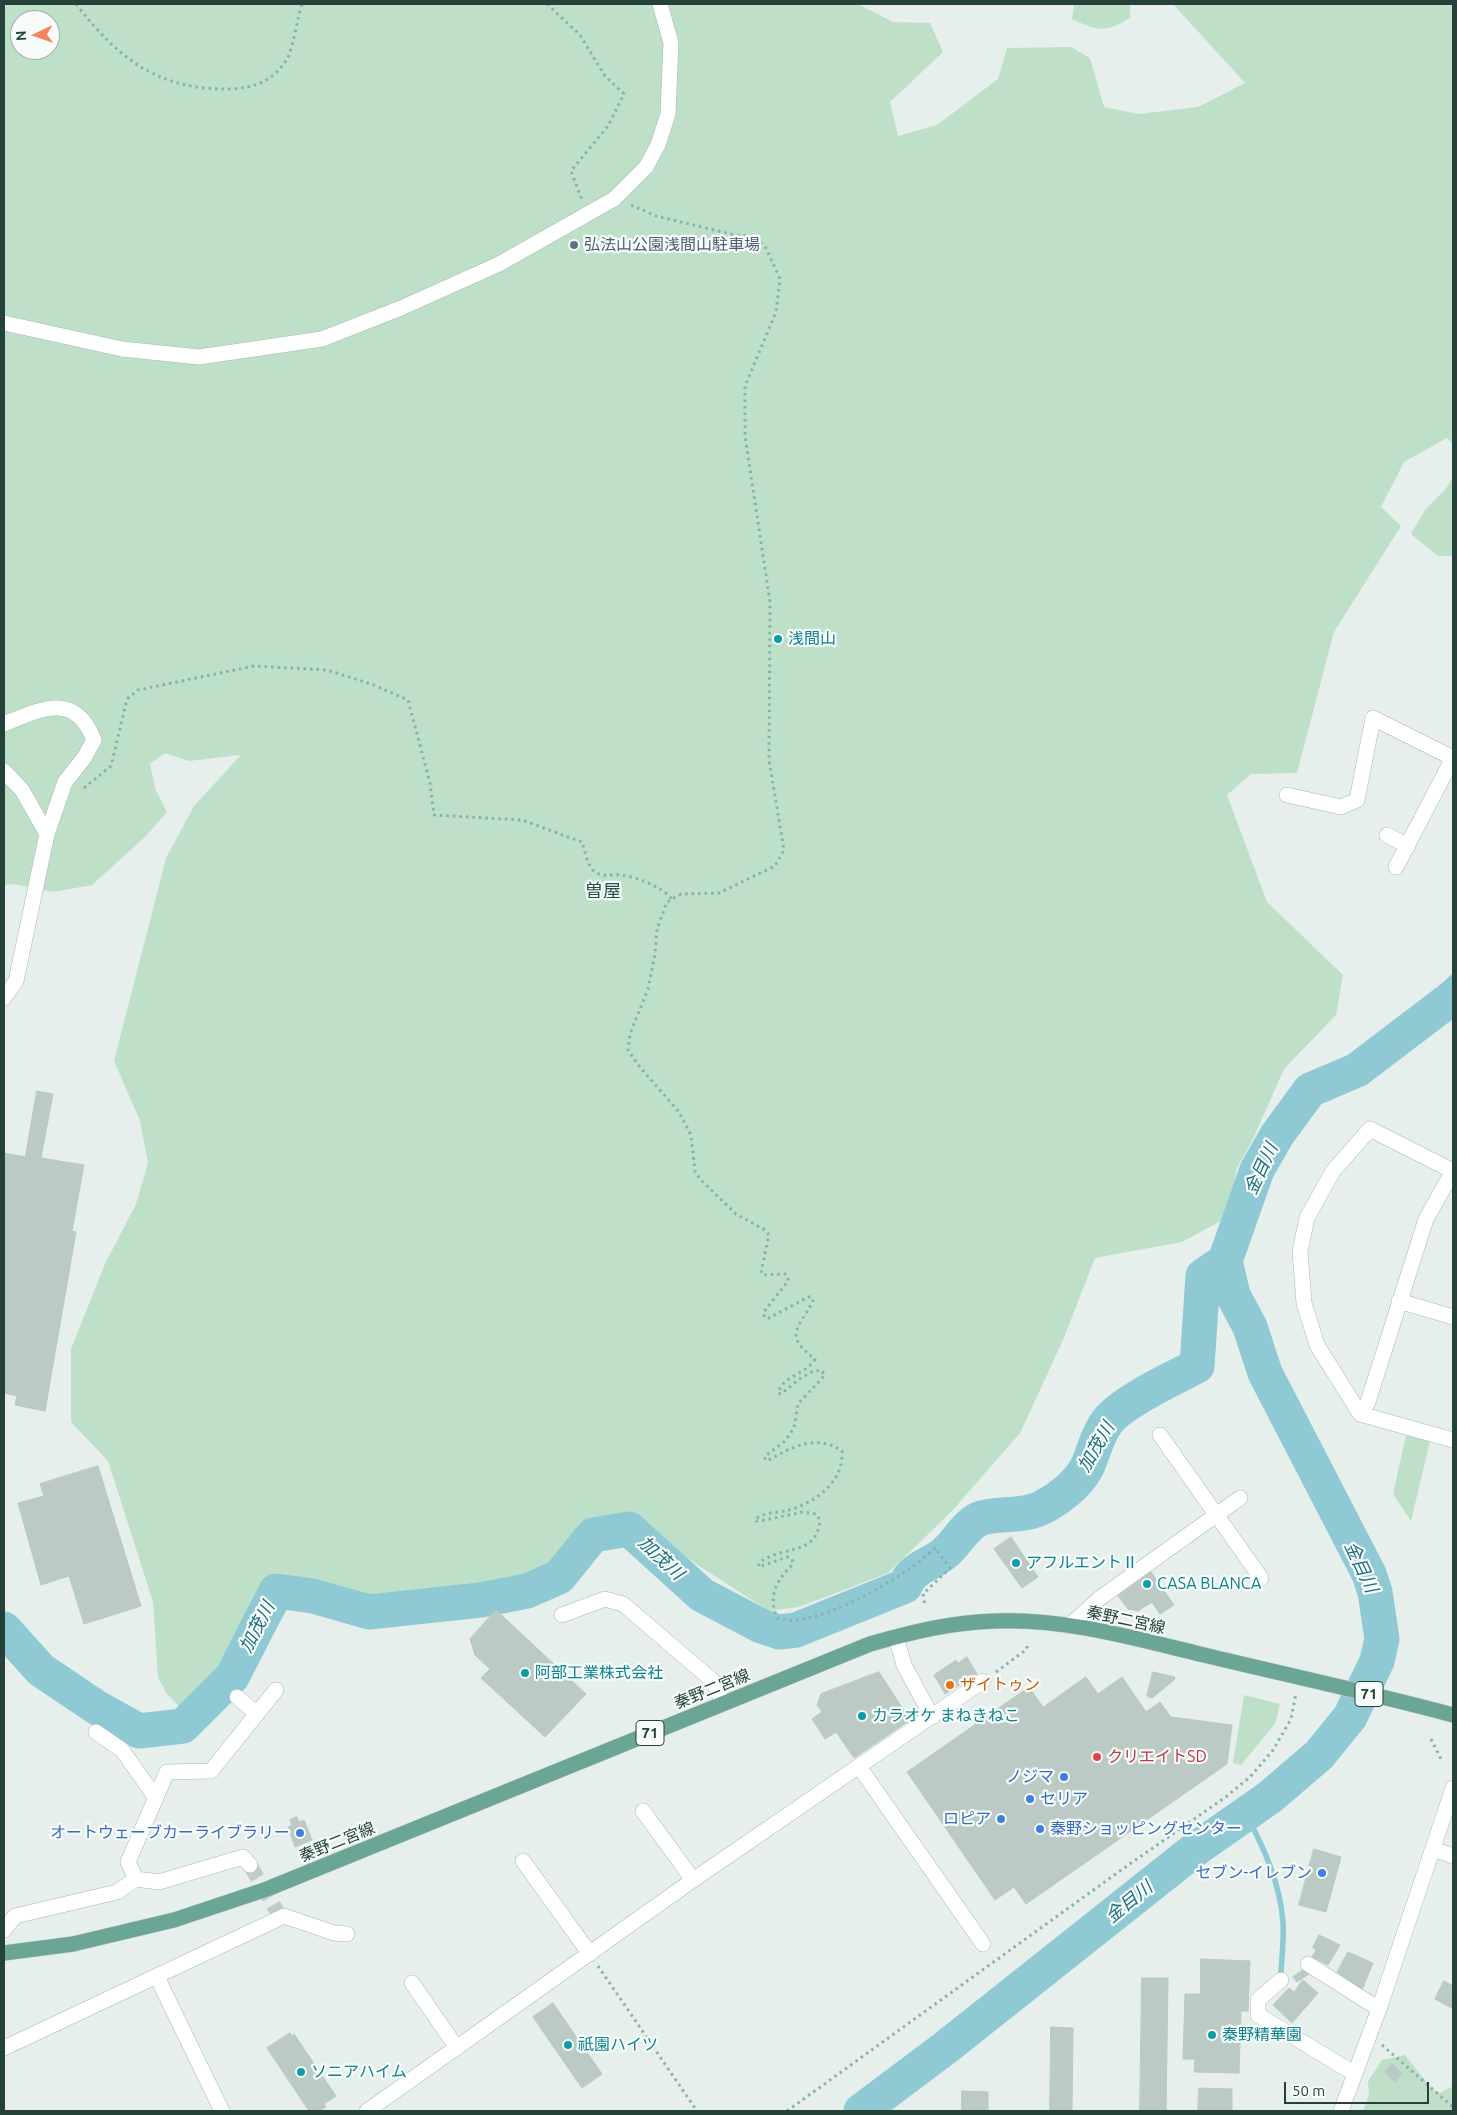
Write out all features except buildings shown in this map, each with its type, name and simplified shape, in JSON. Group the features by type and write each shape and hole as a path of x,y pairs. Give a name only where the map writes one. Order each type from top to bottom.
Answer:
{"main road":[{"name":"秦野二宮線","path":"4,1953 73,1944 174,1920 267,1889 870,1644 930,1628 997,1621 1026,1621 1069,1626 1135,1639 1453,1715"}],"street":[{"path":"4,322 122,349 199,358 322,339 401,308 499,264 614,199 646,167 658,145 668,114 671,43 660,4"},
{"path":"4,724 41,709 59,707 78,714 88,724 94,740 65,782 47,834 16,981 4,998"},
{"path":"1287,795 1341,807 1358,800 1373,718 1453,758 1396,868"},
{"path":"4,771 22,790 47,834"},
{"path":"1387,835 1408,846"},
{"path":"1360,1414 1368,1402 1426,1219 1453,1170 1370,1129 1334,1171 1307,1218 1300,1251 1304,1303 1317,1345 1360,1414 1453,1440"},
{"path":"1399,1302 1453,1317"},
{"path":"1160,1435 1218,1514 1256,1558 1261,1578"},
{"path":"1069,1626 1095,1602 1240,1498"},
{"path":"562,1615 605,1599 623,1604 713,1681 723,1703"},
{"path":"896,1637 904,1665 932,1717"},
{"path":"367,2111 693,1880 860,1768 983,1682"},
{"path":"136,1879 128,1862 166,1772 211,1771 276,1690"},
{"path":"237,1697 257,1714"},
{"path":"96,1732 122,1750 156,1798"},
{"path":"860,1768 983,1944"},
{"path":"1341,2111 1379,2009 1453,1788"},
{"path":"643,1811 693,1880"},
{"path":"1433,1849 1453,1856"},
{"path":"4,1930 16,1916 117,1892 136,1879 159,1882 243,1857 250,1865"},
{"path":"523,1860 590,1954"},
{"path":"4,2048 284,1916 334,1933 347,1934"},
{"path":"1308,1964 1379,2009"},
{"path":"157,1977 222,2111"},
{"path":"1281,1980 1258,2000 1258,2015 1355,2074"},
{"path":"412,1983 457,2048"}],"path":[{"path":"76,4 116,50 153,76 173,83 207,89 256,86 268,81 289,57 302,4"},
{"path":"547,4 580,35 605,76 624,94 608,126 571,171 581,199"},
{"path":"634,206 656,216 735,235 752,236 765,246 780,279 776,312 745,386 745,436 770,602 769,760 784,850 775,866 719,893 681,894 667,902 661,914 648,989 630,1034 628,1050 639,1066 679,1112 690,1134 695,1172 700,1179 736,1214 765,1230 768,1235 761,1272 763,1275 768,1276 785,1274 788,1276 788,1281 763,1313 765,1318 769,1318 801,1299 812,1297 813,1301 797,1326 796,1335 803,1351 815,1360 812,1365 784,1382 778,1392 781,1394 812,1372 821,1370 826,1375 798,1404 794,1428 785,1441 765,1456 766,1460 771,1459 802,1443 833,1445 842,1451 842,1462 839,1475 827,1489 811,1500 789,1510 755,1519 760,1521 803,1512 816,1514 820,1520 815,1539 803,1548 777,1552 759,1563 759,1567 787,1556 792,1559 793,1564 773,1592 772,1605 777,1618 796,1621 815,1616 876,1589 898,1578 935,1548 950,1568 924,1594 925,1605"},
{"path":"65,782 80,791 111,766 127,699 138,690 254,666 327,670 371,684 408,700 430,783 434,815 522,820 562,833 582,842 592,870 602,876 621,875 651,884 668,893 672,899"},
{"path":"983,1682 1027,1648 1027,1644"},
{"path":"787,2111 1244,1782 1273,1750 1291,1719 1304,1679"},
{"path":"1432,1739 1441,1759"},
{"path":"590,1954 697,2111"},
{"path":"1381,2045 1453,2107"}],"green space":[{"path":"4,4 858,4 893,22 930,23 943,52 890,102 898,136 937,125 998,79 1007,48 1071,47 1090,58 1104,107 1138,114 1198,107 1245,83 1173,4 1453,4 1453,444 1447,438 1404,462 1381,507 1401,526 1334,632 1297,773 1251,774 1227,795 1267,902 1343,975 1336,1015 1284,1069 1253,1139 1237,1168 1228,1217 1182,1242 1095,1258 1063,1340 1020,1433 952,1511 888,1573 799,1607 769,1611 645,1531 575,1542 529,1582 377,1595 289,1607 260,1651 243,1673 225,1690 209,1699 178,1705 167,1694 158,1677 153,1602 108,1461 71,1422 71,1349 105,1264 136,1204 148,1163 140,1121 114,1061 166,858 194,806 241,755 189,761 165,753 150,764 155,788 167,812 145,837 92,885 53,892 13,884 4,885"},
{"path":"1074,4 1130,4 1130,18 1108,28 1095,28 1072,19"},
{"path":"1453,476 1453,556 1438,556 1411,534 1425,510 1446,489"},
{"path":"1406,1435 1430,1441 1411,1521 1393,1494"},
{"path":"1244,1695 1280,1704 1275,1724 1241,1765 1233,1763"},
{"path":"1405,2055 1432,2089 1440,2093 1453,2086 1453,2111 1363,2111 1369,2095 1368,2081 1382,2060"}],"water":[{"path":"1453,973 1453,1002 1364,1080 1343,1080 1380,1036 1397,1025"}],"waterway":[{"name":"金目川","path":"861,2111 945,2048 1197,1848 1270,1797 1319,1755 1350,1717 1377,1661 1382,1639 1375,1592 1369,1574 1265,1373 1250,1327 1233,1295 1225,1261 1257,1170 1277,1135 1310,1090 1357,1070 1453,997"},
{"name":"加茂川","path":"4,1629 41,1670 96,1707 139,1731 183,1726 232,1677 276,1591 313,1596 369,1612 481,1600 527,1591 559,1577 593,1535 629,1529 702,1595 761,1626 779,1632 796,1630 905,1586 913,1574 942,1555 970,1525 979,1519 1027,1513 1049,1504 1068,1490 1087,1467 1101,1432 1114,1414 1149,1391 1197,1366 1203,1276 1225,1261"},
{"path":"1246,1814 1265,1853 1278,1893 1283,1928 1281,1972"}],"tunnel":[{"path":"250,1865 281,1918"}],"place":[{"name":"弘法山公園浅間山駐車場","path":"574,245"},
{"name":"浅間山","path":"778,639"},
{"name":"アフルエントⅡ","path":"1016,1563"},
{"name":"CASA BLANCA","path":"1147,1584"},
{"name":"阿部工業株式会社","path":"525,1673"},
{"name":"ザイトゥン","path":"950,1685"},
{"name":"カラオケ まねきねこ","path":"862,1716"},
{"name":"クリエイトSD","path":"1097,1757"},
{"name":"ノジマ","path":"1064,1777"},
{"name":"セリア","path":"1030,1799"},
{"name":"ロピア","path":"1001,1819"},
{"name":"秦野ショッピングセンター","path":"1040,1829"},
{"name":"オートウェーブカーライブラリー","path":"300,1833"},
{"name":"セブン-イレブン","path":"1322,1873"},
{"name":"秦野精華園","path":"1212,2035"},
{"name":"祇園ハイツ","path":"568,2045"},
{"name":"ソニアハイム","path":"301,2072"}],"district":[{"name":"曽屋","path":"603,891"}]}
